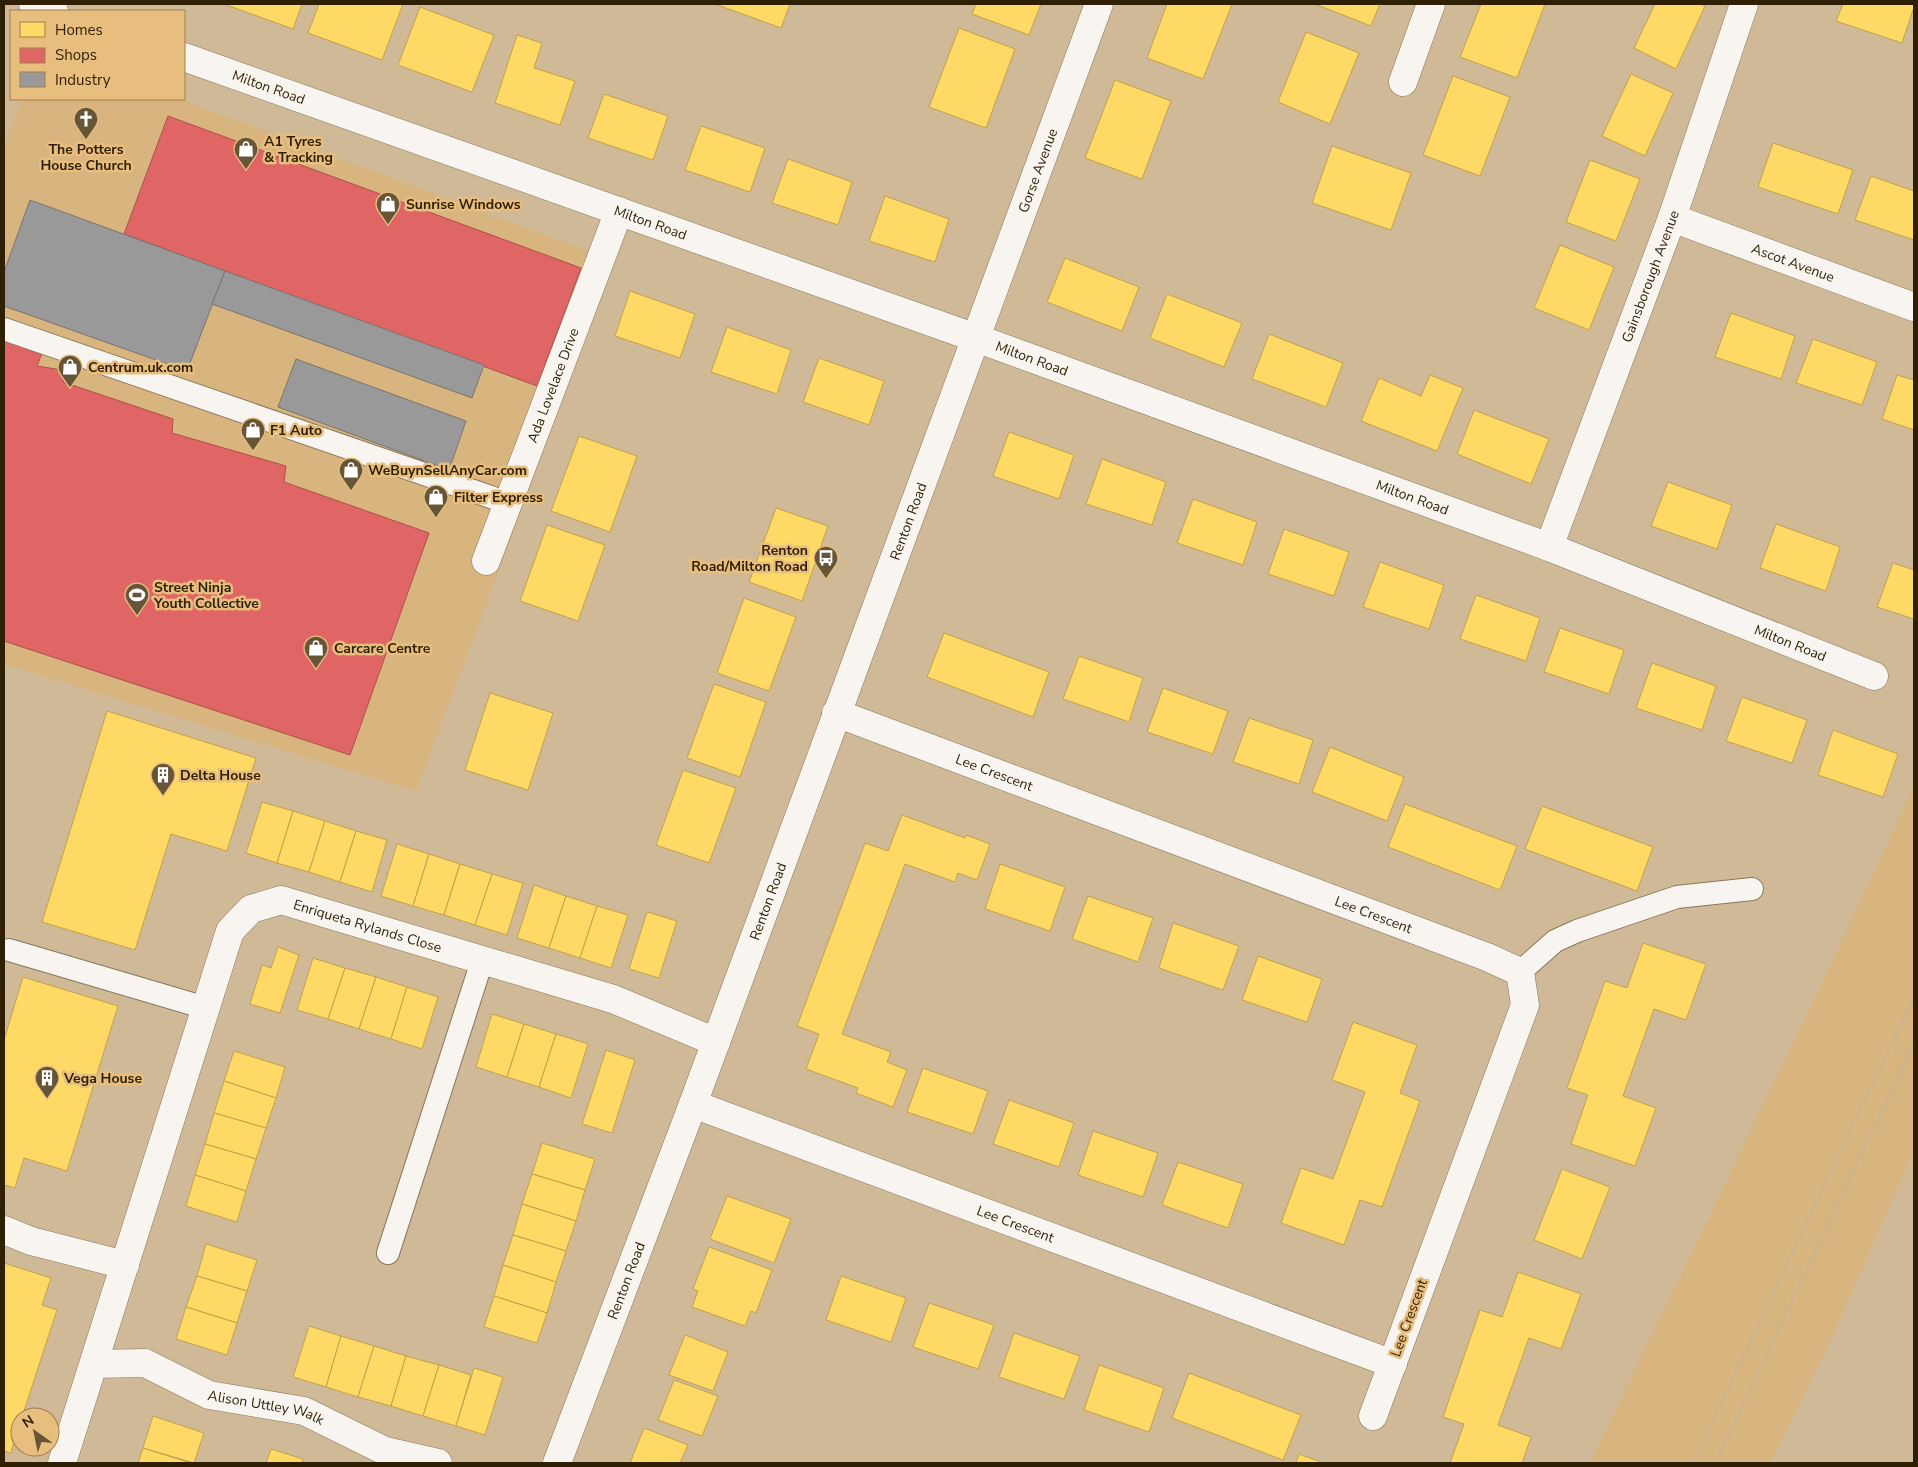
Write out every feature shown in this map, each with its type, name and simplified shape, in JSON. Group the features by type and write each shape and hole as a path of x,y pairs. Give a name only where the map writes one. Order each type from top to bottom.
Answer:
{"street":[{"path":"33,4 51,10"},
{"name":"Gorse Avenue","path":"976,338 1099,4"},
{"path":"1403,82 1431,4"},
{"name":"Gainsborough Avenue","path":"1549,547 1672,218 1744,4"},
{"name":"Milton Road","path":"185,57 976,338 1549,547 1874,676"},
{"name":"Ada Lovelace Drive","path":"486,561 619,211"},
{"name":"Ascot Avenue","path":"1672,218 1914,307"},
{"name":"Renton Road","path":"557,1463 693,1104 976,338"},
{"name":"Lee Crescent","path":"836,713 1487,957 1520,972 1525,1005 1373,1416"},
{"name":"Enriqueta Rylands Close","path":"62,1463 230,931 251,909 281,900 613,999 716,1042"},
{"name":"Lee Crescent","path":"693,1104 1393,1364"},
{"path":"4,1230 31,1240 125,1265"},
{"name":"Alison Uttley Walk","path":"94,1364 145,1363 209,1395 304,1411 385,1451 438,1463"}],"lane":[{"path":"4,329 508,502"},
{"path":"1520,972 1555,941 1577,930 1677,897 1752,889"},
{"path":"9,950 206,1008"},
{"path":"388,1253 482,961"}],"shaded area":[{"path":"22,100 182,100 612,260 554,424 416,791 4,664 4,147"},
{"path":"1914,786 1914,1150 1828,1346 1770,1463 1590,1463 1829,968"}],"building: Homes":[{"path":"224,4 302,4 293,29"},
{"path":"319,4 403,4 382,60 308,33"},
{"path":"715,4 790,4 781,28"},
{"path":"976,4 1041,4 1029,35 972,14"},
{"path":"1167,4 1232,4 1203,79 1147,58"},
{"path":"1315,4 1380,4 1371,26"},
{"path":"1481,4 1545,4 1517,78 1460,57"},
{"path":"1655,4 1700,4 1705,6 1676,69 1634,48"},
{"path":"1843,4 1914,4 1914,7 1902,43 1836,21"},
{"path":"420,7 494,35 472,92 398,65"},
{"path":"959,28 1015,49 986,128 929,107"},
{"path":"1306,32 1359,53 1330,124 1278,102"},
{"path":"517,35 542,43 534,68 575,81 560,125 495,103"},
{"path":"1631,74 1673,93 1645,156 1602,136"},
{"path":"1453,76 1510,97 1480,176 1423,155"},
{"path":"1115,80 1171,101 1142,179 1085,158"},
{"path":"604,94 668,116 653,160 588,138"},
{"path":"701,126 765,148 750,192 685,170"},
{"path":"1773,143 1853,170 1838,214 1758,187"},
{"path":"1332,146 1411,173 1391,230 1312,203"},
{"path":"788,159 852,182 838,225 772,203"},
{"path":"1590,160 1640,179 1616,241 1566,222"},
{"path":"1871,176 1914,191 1914,240 1855,220"},
{"path":"885,196 949,219 935,262 869,241"},
{"path":"1560,245 1614,267 1589,330 1534,308"},
{"path":"1065,258 1139,287 1122,331 1047,302"},
{"path":"630,291 695,314 680,358 615,336"},
{"path":"1167,294 1242,323 1224,367 1150,338"},
{"path":"1731,313 1795,336 1781,379 1715,357"},
{"path":"727,327 791,350 777,394 711,372"},
{"path":"1269,334 1343,363 1326,407 1252,379"},
{"path":"1813,339 1877,362 1862,405 1796,383"},
{"path":"819,358 884,381 869,425 803,402"},
{"path":"1430,375 1463,388 1437,451 1361,421 1379,378 1421,396"},
{"path":"1897,375 1914,380 1914,430 1882,419"},
{"path":"1474,410 1549,439 1531,484 1457,454"},
{"path":"1009,432 1074,455 1059,499 993,476"},
{"path":"579,436 637,456 610,532 551,511"},
{"path":"1102,459 1166,482 1152,525 1086,504"},
{"path":"1668,482 1732,505 1717,549 1651,526"},
{"path":"1193,499 1257,522 1243,565 1177,543"},
{"path":"776,508 828,526 802,601 749,582"},
{"path":"1776,524 1840,547 1826,591 1760,568"},
{"path":"547,525 605,545 578,621 520,601"},
{"path":"1284,529 1349,552 1334,596 1268,574"},
{"path":"1380,562 1444,585 1429,629 1363,607"},
{"path":"1893,563 1914,570 1914,619 1877,607"},
{"path":"1476,595 1540,618 1526,661 1460,639"},
{"path":"744,598 796,617 769,691 717,673"},
{"path":"1560,628 1624,650 1609,694 1544,672"},
{"path":"944,633 1049,672 1033,717 927,677"},
{"path":"1079,656 1143,678 1129,722 1063,699"},
{"path":"1652,663 1716,686 1702,730 1636,708"},
{"path":"714,684 766,702 740,777 687,758"},
{"path":"1163,688 1228,711 1213,754 1147,732"},
{"path":"490,693 553,713 528,790 465,770"},
{"path":"1742,697 1807,720 1792,763 1726,741"},
{"name":"Delta House","path":"107,711 256,758 227,851 171,834 135,950 42,922"},
{"path":"1249,718 1313,740 1299,784 1233,762"},
{"path":"1833,730 1898,754 1883,797 1818,775"},
{"path":"1330,747 1404,777 1387,821 1312,792"},
{"path":"683,770 736,788 709,863 656,845"},
{"path":"262,802 293,811 277,863 246,853"},
{"path":"1405,804 1517,846 1500,890 1388,847"},
{"path":"1542,806 1653,847 1637,891 1525,849"},
{"path":"293,811 325,821 309,872 277,863"},
{"path":"902,815 965,838 966,835 990,844 977,880 958,873 955,882 905,864 842,1034 891,1052 887,1062 907,1070 893,1107 856,1093 858,1088 806,1069 819,1034 797,1026 865,843 888,851"},
{"path":"325,821 356,831 340,882 309,872"},
{"path":"356,831 387,840 372,892 340,882"},
{"path":"397,844 429,854 413,906 381,896"},
{"path":"429,854 460,864 444,915 413,906"},
{"path":"460,864 492,874 475,925 444,915"},
{"path":"1000,864 1065,887 1050,931 985,909"},
{"path":"492,874 523,883 507,935 475,925"},
{"path":"534,885 566,896 549,948 517,938"},
{"path":"566,896 597,906 580,958 549,948"},
{"path":"1088,896 1153,918 1138,962 1072,939"},
{"path":"597,906 628,915 611,968 580,958"},
{"path":"647,912 677,921 659,978 629,969"},
{"path":"1173,923 1239,946 1223,990 1159,968"},
{"path":"1643,943 1706,964 1686,1020 1654,1009 1623,1096 1656,1108 1635,1166 1571,1144 1588,1095 1567,1088 1605,981 1627,988"},
{"path":"278,947 299,955 280,1013 250,1004 262,965 271,968"},
{"path":"1258,956 1322,979 1307,1022 1242,1000"},
{"path":"313,958 345,968 328,1019 297,1010"},
{"path":"345,968 376,977 359,1029 328,1019"},
{"name":"Vega House","path":"23,977 118,1006 67,1171 24,1158 15,1188 4,1185 4,1040"},
{"path":"376,977 407,987 391,1039 359,1029"},
{"path":"407,987 438,997 422,1049 391,1039"},
{"path":"492,1014 524,1024 507,1077 476,1067"},
{"path":"1353,1022 1417,1045 1400,1093 1420,1101 1382,1207 1360,1200 1344,1245 1281,1223 1301,1168 1333,1179 1365,1092 1332,1080"},
{"path":"524,1024 556,1034 539,1087 507,1077"},
{"path":"556,1034 588,1044 571,1098 539,1087"},
{"path":"606,1050 635,1060 612,1133 582,1124"},
{"path":"234,1051 285,1067 276,1098 224,1081"},
{"path":"923,1068 988,1091 973,1134 907,1112"},
{"path":"224,1081 276,1098 266,1128 214,1113"},
{"path":"1009,1100 1074,1123 1059,1167 993,1144"},
{"path":"214,1113 266,1128 256,1159 205,1144"},
{"path":"1093,1131 1158,1153 1143,1197 1078,1175"},
{"path":"542,1143 595,1159 585,1190 532,1174"},
{"path":"205,1144 256,1159 246,1191 195,1175"},
{"path":"1178,1162 1243,1184 1228,1228 1162,1205"},
{"path":"1562,1169 1610,1187 1582,1259 1534,1240"},
{"path":"532,1174 585,1190 576,1221 522,1204"},
{"path":"195,1175 246,1191 237,1222 186,1206"},
{"path":"727,1196 791,1219 774,1263 710,1239"},
{"path":"522,1204 576,1221 566,1251 513,1235"},
{"path":"513,1235 566,1251 556,1282 503,1265"},
{"path":"206,1244 257,1260 247,1291 197,1276"},
{"path":"709,1247 772,1270 756,1313 751,1311 745,1326 692,1307 698,1291 693,1289"},
{"path":"4,1263 51,1278 42,1305 57,1310 25,1407 10,1407 10,1453 4,1451"},
{"path":"503,1265 556,1282 547,1313 494,1296"},
{"path":"1518,1272 1581,1294 1561,1349 1529,1338 1498,1425 1531,1437 1522,1463 1450,1463 1464,1424 1443,1417 1480,1310 1502,1317"},
{"path":"197,1276 247,1291 237,1323 186,1307"},
{"path":"841,1276 906,1298 891,1342 826,1320"},
{"path":"494,1296 547,1313 537,1343 484,1327"},
{"path":"929,1303 994,1325 978,1369 913,1347"},
{"path":"186,1307 237,1323 227,1355 176,1339"},
{"path":"309,1326 341,1336 326,1387 293,1377"},
{"path":"1014,1333 1080,1356 1064,1399 999,1377"},
{"path":"685,1335 728,1352 713,1391 669,1375"},
{"path":"341,1336 374,1346 358,1397 326,1387"},
{"path":"374,1346 406,1356 391,1406 358,1397"},
{"path":"406,1356 439,1365 423,1416 391,1406"},
{"path":"439,1365 471,1375 456,1426 423,1416"},
{"path":"1099,1365 1164,1388 1149,1432 1084,1410"},
{"path":"474,1368 503,1377 485,1435 456,1426"},
{"path":"1189,1373 1301,1415 1283,1460 1172,1418"},
{"path":"674,1380 718,1396 702,1436 658,1420"},
{"path":"153,1416 204,1433 194,1463 143,1448"},
{"path":"644,1428 688,1445 680,1463 630,1463"},
{"path":"143,1448 191,1463 138,1463"},
{"path":"271,1449 303,1459 302,1463 266,1463"},
{"path":"1299,1454 1324,1463 1296,1463"}],"building: Shops":[{"path":"168,116 581,268 537,386 124,234"},
{"path":"4,339 43,351 37,366 68,371 63,382 173,419 172,433 286,466 284,482 429,533 350,755 4,641"}],"building: Industry":[{"path":"30,200 225,271 187,371 4,306 4,272"},
{"path":"225,271 484,365 472,398 212,304"},
{"path":"296,359 466,421 449,470 278,407"}],"tram line":[{"path":"1693,1463 1914,999"},
{"path":"1715,1463 1914,1043"}],"place":[{"name":"The Potters House Church","path":"86,140"},
{"name":"A1 Tyres & Tracking","path":"246,170"},
{"name":"Sunrise Windows","path":"388,225"},
{"name":"Centrum.uk.com","path":"70,388"},
{"name":"F1 Auto","path":"253,451"},
{"name":"WeBuynSellAnyCar.com","path":"351,491"},
{"name":"Filter Express","path":"436,518"},
{"name":"Renton Road/Milton Road","path":"826,579"},
{"name":"Street Ninja Youth Collective","path":"137,616"},
{"name":"Carcare Centre","path":"316,669"},
{"name":"Delta House","path":"163,796"},
{"name":"Vega House","path":"47,1099"}]}
